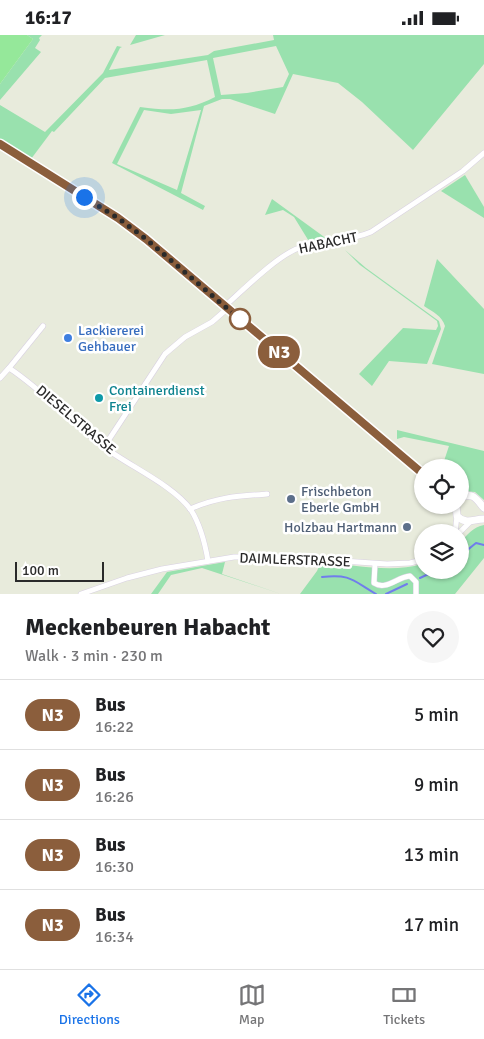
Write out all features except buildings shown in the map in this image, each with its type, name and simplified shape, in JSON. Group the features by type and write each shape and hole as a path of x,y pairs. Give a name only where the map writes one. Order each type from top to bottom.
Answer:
{"main road":[{"path":"0,144 118,218 157,248 414,466"},
{"path":"459,514 463,521 477,520 481,513 483,507 479,501 469,495"}],"street":[{"name":"HABACHT","path":"104,447 165,354 185,337 212,322 226,307 287,254 311,245 343,241 371,232 455,176 484,153"},
{"path":"0,378 43,326"},
{"name":"DIESELSTRASSE","path":"10,368 27,379 104,447 162,484 190,509 205,541 208,561"},
{"path":"190,509 210,500 268,494"},
{"name":"DAIMLERSTRASSE","path":"81,594 127,578 162,569 234,557 269,557 375,564 400,564 414,561"},
{"path":"375,564 374,583 383,586 410,576 416,581 416,594"}],"green space":[{"path":"0,35 27,35 33,39 0,84"},
{"path":"27,35 42,35 35,48 41,52 0,100 0,84 33,39"},
{"path":"136,35 165,35 130,45"},
{"path":"273,35 484,35 484,64 413,150 362,102 338,83 293,74 275,114 230,99 222,99 204,106 181,193 205,206 203,210 112,163 140,107 179,109 205,102 215,97 207,60 105,78 54,132 52,131 31,159 0,139 0,105 45,132 103,73 117,46 122,47 109,70 208,55 214,51 274,40","holes":["276,46 289,74 283,87 221,95 213,58","144,110 171,114 201,110 177,190 117,164"]},
{"path":"465,175 484,207 484,218 441,191"},
{"path":"272,199 327,239 310,243 294,217 283,210 265,215"},
{"path":"345,250 366,268 439,321 441,329 427,364 389,361 372,386 359,374 403,328 436,330 438,326 437,321 360,265"},
{"path":"437,259 484,309 484,374 432,364 445,326 434,312 424,306"},
{"path":"397,430 484,451 484,500 475,492 469,492 469,459 445,459 449,446 404,437 397,439"},
{"path":"484,525 484,558 469,577 469,533"},
{"path":"225,562 222,574 281,594 202,568 171,575 158,594 151,594 167,572"},
{"path":"321,562 385,568 414,566 414,579 467,579 455,594 300,594 317,571"}],"waterway":[{"path":"469,549 476,543 484,545"},
{"path":"322,577 346,577 376,594"},
{"path":"386,594 407,584"}],"bus line":[{"name":"N3","path":"0,144 118,218 146,239 414,466"}],"place":[{"name":"Lackiererei Gehbauer","path":"68,338"},
{"name":"Containerdienst Frei","path":"99,398"},
{"name":"Frischbeton Eberle GmbH","path":"291,499"},
{"name":"Holzbau Hartmann","path":"407,527"}],"route":[{"path":"84,197 118,218 146,239 242,321 240,319"}]}
